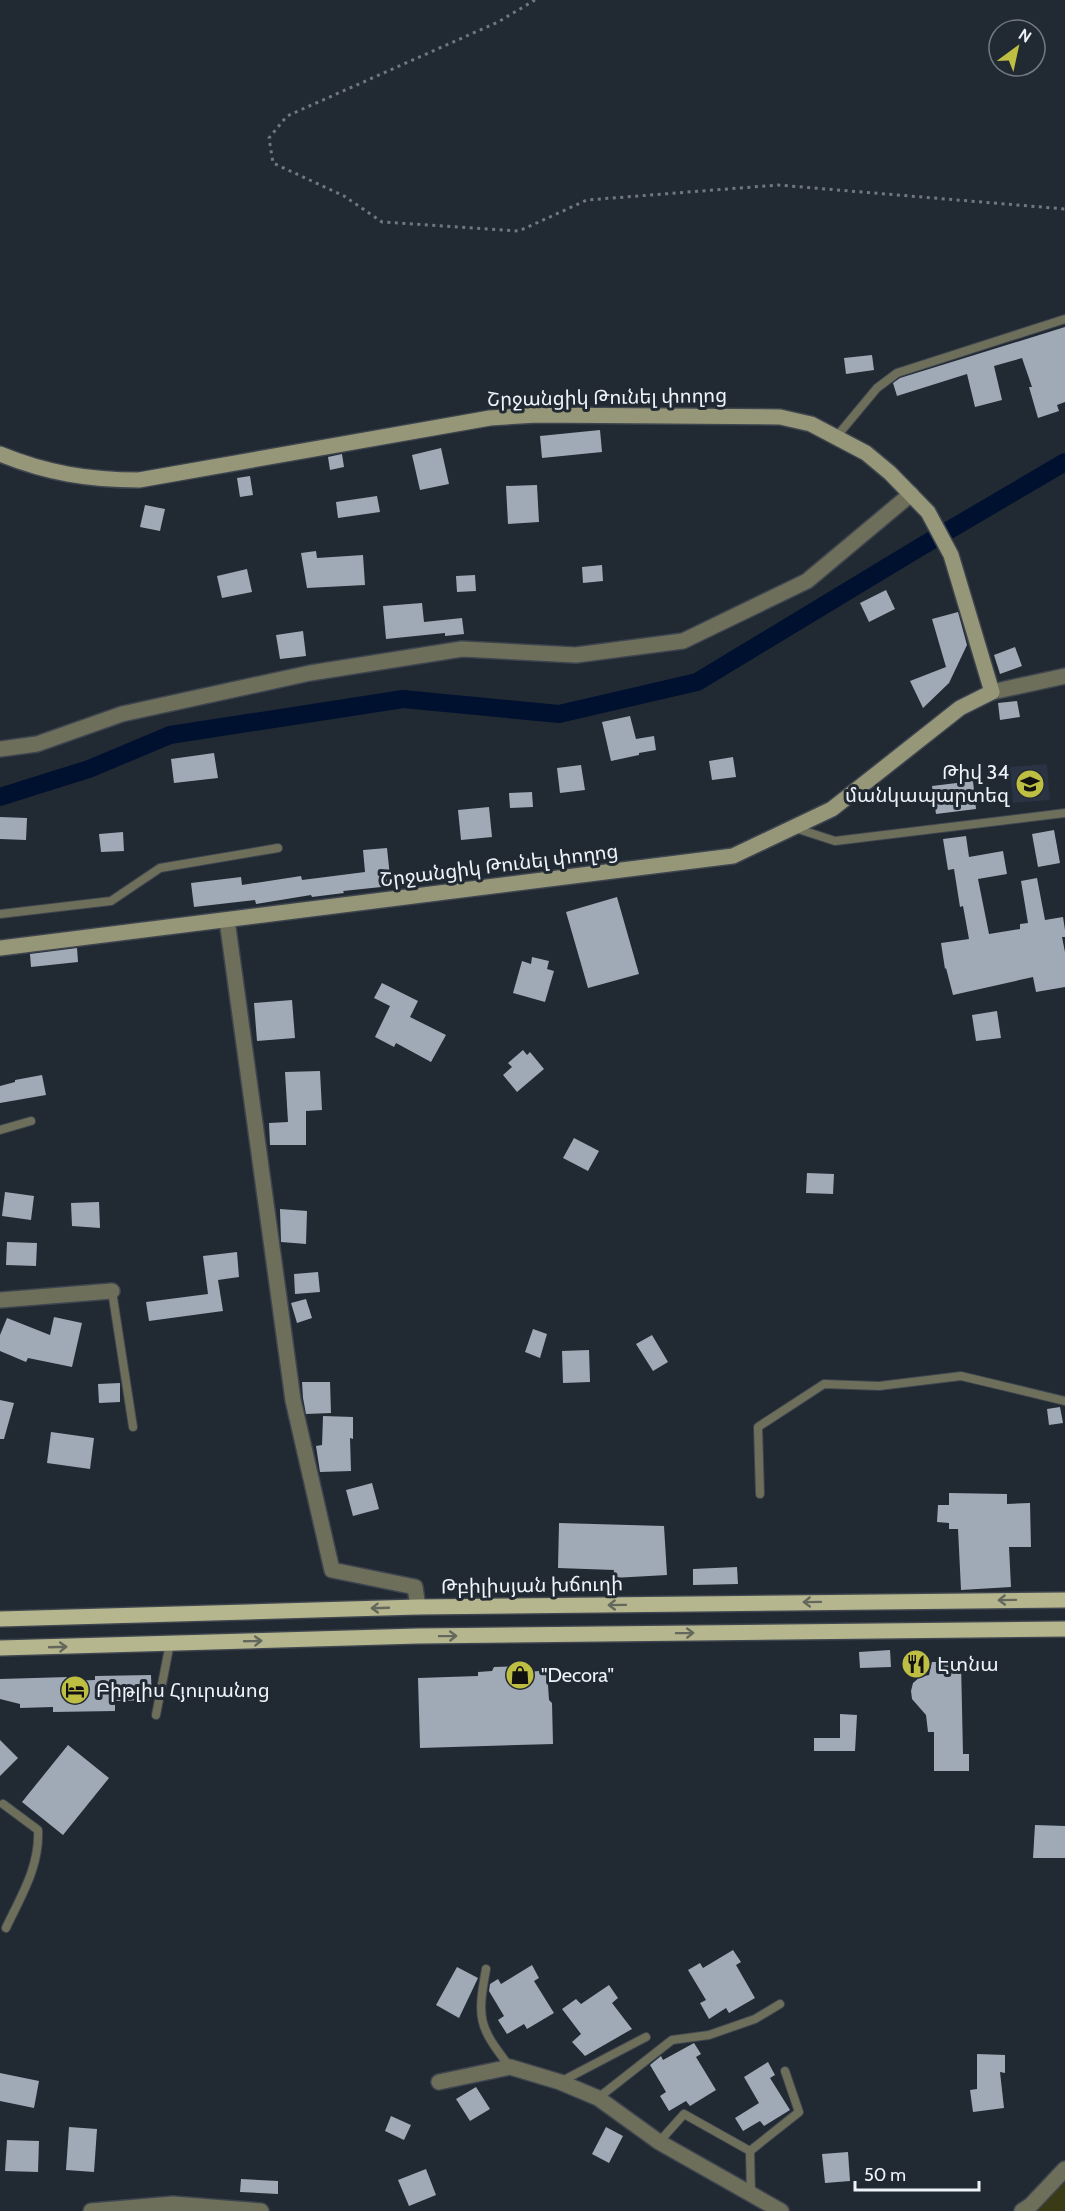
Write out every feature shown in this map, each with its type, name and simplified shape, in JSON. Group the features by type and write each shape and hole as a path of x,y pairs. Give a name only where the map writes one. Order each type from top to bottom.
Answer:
{"main road":[{"name":"Թբիլիսյան խճուղի","path":"0,1619 418,1607 1065,1600"},
{"path":"0,1648 418,1636 1065,1629"}],"street":[{"name":"Շրջանցիկ Թունել փողոց","path":"0,454 29,466 70,476 102,480 139,480 502,417 537,415 780,417 811,424 866,453 928,512 951,555 992,692"},
{"path":"0,749 37,744 122,714 310,673 462,649 576,655 683,641 807,581 911,494"},
{"name":"Շրջանցիկ Թունել փողոց","path":"0,948 733,856 832,809 960,708 992,692 1065,676"},
{"path":"228,920 293,1400 332,1570 415,1587 418,1607"},
{"path":"0,1300 112,1291"},
{"path":"439,2082 510,2067 560,2082 598,2098 659,2142 781,2211"},
{"path":"1022,2211 1031,2205 1065,2169"},
{"path":"91,2211 173,2204 261,2211"}],"lane":[{"path":"837,436 877,388 897,374 1065,319"},
{"path":"793,827 835,841 1065,813"},
{"path":"0,914 111,901 160,868 278,848"},
{"path":"0,1130 31,1121"},
{"path":"112,1291 133,1427"},
{"path":"760,1494 758,1427 824,1384 879,1386 961,1376 1065,1401"},
{"path":"156,1715 170,1643"},
{"path":"1,1805 38,1830 37,1859 6,1928"},
{"path":"486,1969 479,2005 483,2027 491,2043 510,2067"},
{"path":"598,2098 672,2040 709,2035 755,2019 780,2004"},
{"path":"560,2082 646,2037"},
{"path":"750,2151 800,2112 784,2070"},
{"path":"659,2142 684,2114 750,2151"},
{"path":"750,2151 751,2194"}],"path":[{"path":"535,0 498,22 287,116 268,138 273,163 344,196 382,222 519,231 587,200 778,185 1065,209"}],"shaded area":[{"name":"Թիվ 34 մանկապարտեզ","path":"1047,764 1050,800 1013,803 1010,767"},
{"path":"1065,2178 1065,2211 1033,2211"}],"building":[{"path":"1065,327 1065,402 1057,405 1059,411 1038,418 1029,387 1032,387 1022,358 994,366 1002,400 975,407 967,374 897,396 893,383 900,378"},
{"path":"872,355 874,370 846,374 844,358"},
{"path":"600,430 602,452 542,458 540,436"},
{"path":"441,448 449,484 420,490 412,455"},
{"path":"342,454 344,467 330,470 328,457"},
{"path":"250,476 253,495 240,497 237,478"},
{"path":"537,485 539,522 508,524 506,486"},
{"path":"377,496 380,512 338,518 336,502"},
{"path":"145,505 165,509 160,531 140,527"},
{"path":"316,551 317,558 363,555 365,585 307,588 301,553"},
{"path":"602,565 603,581 583,583 582,567"},
{"path":"247,569 252,592 222,598 217,576"},
{"path":"475,575 476,591 457,592 456,576"},
{"path":"886,590 895,609 869,622 860,603"},
{"path":"422,603 424,622 462,618 464,634 445,636 445,633 386,639 383,606"},
{"path":"958,612 967,645 949,683 923,708 910,681 946,667 932,619"},
{"path":"303,631 306,656 280,659 276,635"},
{"path":"1015,647 1022,666 1000,674 994,655"},
{"path":"1017,701 1020,717 1000,720 998,703"},
{"path":"630,716 636,739 654,736 656,750 611,761 602,722"},
{"path":"214,753 218,778 174,783 171,759"},
{"path":"733,757 736,777 712,780 709,761"},
{"path":"581,765 585,790 560,793 557,768"},
{"path":"973,781 976,809 936,814 932,786"},
{"path":"532,792 533,807 510,808 509,793"},
{"path":"489,807 492,837 461,840 458,810"},
{"path":"0,817 27,818 26,840 0,839"},
{"path":"1054,830 1060,863 1038,867 1032,834"},
{"path":"123,832 124,851 101,852 99,834"},
{"path":"966,836 969,857 1003,851 1007,874 978,879 989,934 1020,929 1020,924 1028,923 1021,881 1037,878 1045,920 1063,917 1065,987 1036,992 1033,977 953,995 945,969 941,943 969,939 963,906 960,907 954,869 948,870 943,839"},
{"path":"387,848 391,886 256,904 255,900 194,907 191,883 241,877 242,885 301,876 302,880 365,872 363,850"},
{"path":"617,897 639,974 588,988 566,912"},
{"path":"77,948 78,962 31,967 30,954"},
{"path":"532,957 549,961 547,969 554,971 545,1002 513,993 522,961 531,964"},
{"path":"382,983 418,1001 410,1017 446,1035 431,1062 396,1043 394,1047 375,1037 390,1006 374,998"},
{"path":"292,1000 295,1038 257,1041 254,1003"},
{"path":"997,1011 1001,1038 976,1041 972,1015"},
{"path":"523,1050 527,1055 530,1052 544,1069 517,1092 503,1075 512,1067 508,1063"},
{"path":"320,1071 322,1110 306,1111 306,1145 270,1145 269,1123 288,1122 285,1072"},
{"path":"42,1075 46,1095 0,1103 0,1086 15,1082 15,1080"},
{"path":"574,1138 599,1151 588,1171 563,1158"},
{"path":"807,1173 834,1174 833,1194 806,1193"},
{"path":"5,1192 34,1196 31,1220 2,1216"},
{"path":"99,1202 100,1228 72,1226 71,1203"},
{"path":"280,1209 307,1211 306,1244 281,1242"},
{"path":"7,1242 37,1243 36,1266 6,1265"},
{"path":"237,1252 239,1277 218,1280 223,1311 149,1321 146,1302 208,1294 203,1256"},
{"path":"318,1272 320,1292 295,1294 294,1274"},
{"path":"306,1299 312,1318 297,1323 291,1303"},
{"path":"54,1317 82,1323 72,1367 28,1358 26,1362 0,1351 0,1335 7,1318 50,1335"},
{"path":"533,1329 547,1334 540,1358 525,1352"},
{"path":"652,1335 668,1362 653,1371 636,1344"},
{"path":"589,1350 590,1382 563,1383 562,1351"},
{"path":"302,1382 330,1382 331,1413 306,1414"},
{"path":"120,1383 120,1402 99,1403 98,1384"},
{"path":"0,1400 14,1403 4,1439 0,1439"},
{"path":"1060,1407 1063,1423 1049,1425 1047,1409"},
{"path":"323,1416 353,1417 353,1439 350,1438 351,1471 320,1472 316,1446 322,1445"},
{"path":"51,1432 94,1438 90,1469 47,1463"},
{"path":"372,1483 379,1509 353,1516 346,1490"},
{"path":"949,1493 1007,1494 1007,1504 1030,1503 1031,1547 1009,1547 1011,1587 961,1590 958,1529 949,1529 949,1523 937,1522 938,1505 949,1505"},
{"path":"559,1523 664,1526 667,1575 613,1578 614,1570 558,1568"},
{"path":"737,1567 738,1584 693,1585 693,1569"},
{"path":"890,1650 891,1667 860,1668 859,1652"},
{"path":"932,1662 961,1662 963,1754 969,1754 969,1771 934,1771 934,1732 928,1732 926,1715 912,1699 911,1691 913,1683 920,1677 929,1675"},
{"path":"524,1666 530,1672 547,1670 549,1700 552,1703 553,1744 420,1748 418,1678 478,1676 478,1672 492,1671 494,1667"},
{"path":"151,1675 152,1700 115,1701 115,1711 53,1712 53,1707 20,1708 20,1704 0,1699 0,1679 68,1677 68,1681 95,1680 95,1676"},
{"path":"840,1714 857,1715 855,1751 814,1751 814,1738 840,1738"},
{"path":"0,1740 18,1758 0,1776"},
{"path":"68,1745 109,1778 63,1835 22,1802"},
{"path":"1035,1825 1065,1826 1065,1858 1033,1858"},
{"path":"733,1950 741,1962 736,1965 755,1998 729,2013 726,2008 709,2019 700,2003 706,2000 688,1970 700,1963 703,1968"},
{"path":"532,1965 539,1978 534,1981 554,2013 527,2029 524,2024 507,2034 498,2020 504,2016 489,1991 490,1984 498,1979 501,1984"},
{"path":"457,1967 478,1978 459,2018 436,2005"},
{"path":"609,1985 618,1998 612,2003 632,2029 585,2056 572,2042 581,2034 562,2009 576,1999 581,2004"},
{"path":"694,2043 701,2054 696,2057 716,2090 690,2106 686,2101 669,2111 660,2096 666,2092 650,2065 661,2056 663,2060"},
{"path":"977,2054 1005,2055 1005,2073 1000,2072 1004,2108 973,2112 970,2090 977,2089"},
{"path":"768,2062 775,2075 770,2078 790,2110 764,2126 760,2121 743,2131 735,2118 759,2103 744,2077"},
{"path":"0,2073 39,2081 34,2108 0,2101"},
{"path":"476,2087 490,2109 470,2121 456,2099"},
{"path":"391,2116 411,2125 404,2140 385,2131"},
{"path":"69,2127 97,2129 94,2172 66,2170"},
{"path":"606,2127 623,2136 609,2163 592,2154"},
{"path":"7,2140 39,2141 38,2172 5,2171"},
{"path":"848,2152 850,2181 825,2183 822,2154"},
{"path":"426,2169 436,2195 409,2206 398,2180"},
{"path":"241,2179 278,2181 278,2194 240,2192"}],"waterway":[{"path":"0,797 89,769 170,735 403,699 559,714 697,682 1065,462"}],"place":[{"name":"Թիվ 34 մանկապարտեզ","path":"1030,784"},
{"name":"Էտնա","path":"916,1664"},
{"name":"\"Decora\"","path":"520,1675"},
{"name":"Բիթլիս Հյուրանոց","path":"75,1690"}]}
